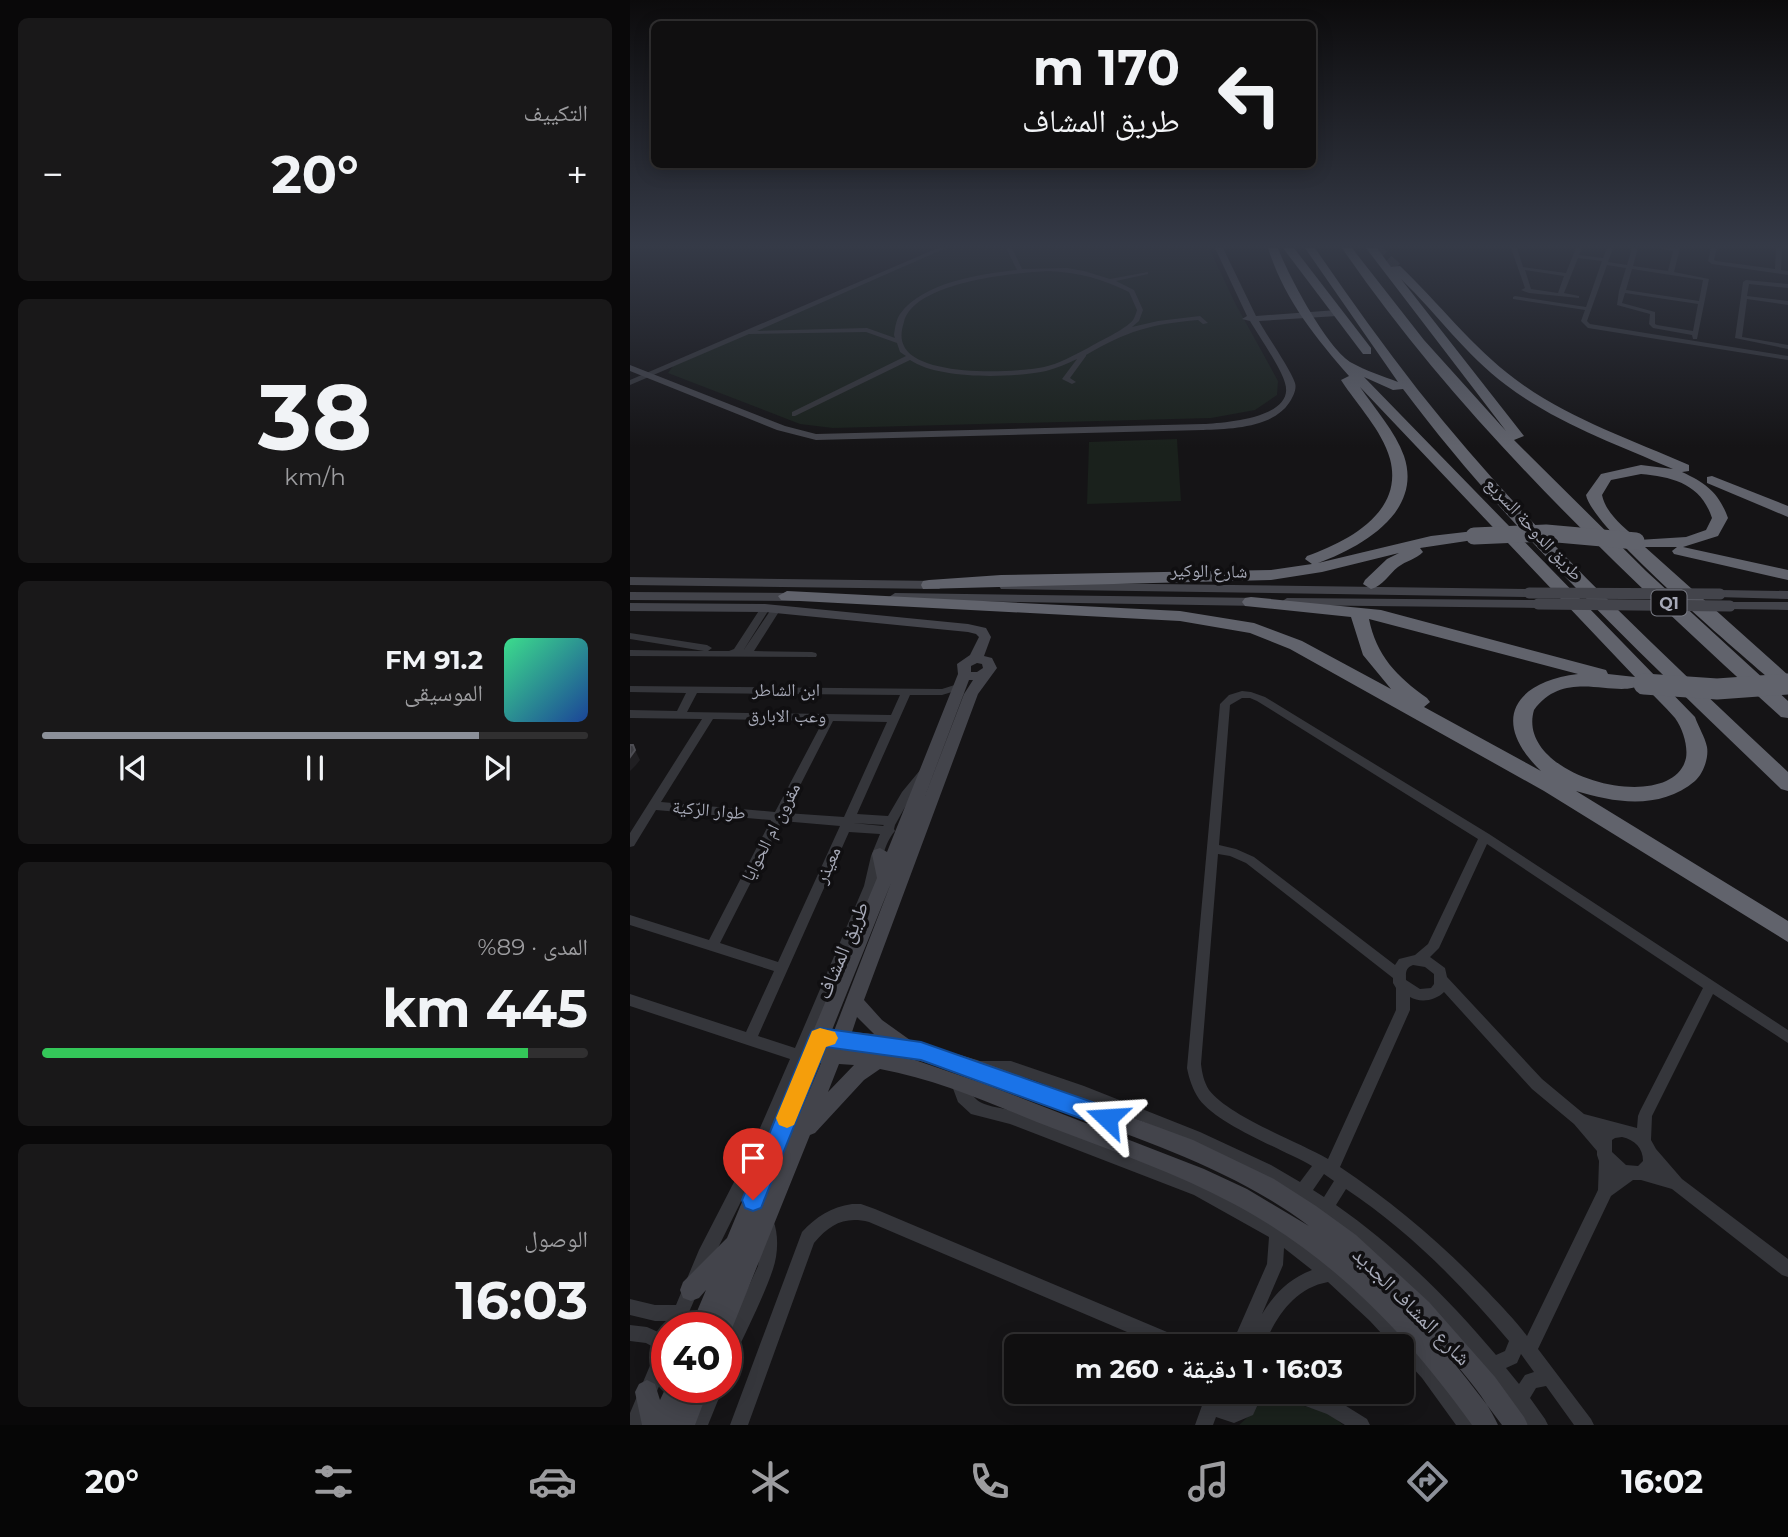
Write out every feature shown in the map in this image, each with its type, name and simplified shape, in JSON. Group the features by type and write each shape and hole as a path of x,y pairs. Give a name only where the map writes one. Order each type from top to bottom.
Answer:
{"highway":[{"path":"1338,314 1398,387 1441,427"},
{"name":"طريق الدوحة السريع","path":"1359,314 1441,427 1542,540 1788,783"},
{"path":"1398,314 1440,369 1554,489"},
{"path":"1421,314 1554,489"},
{"path":"1442,314 1510,382 1549,407 1788,512"},
{"path":"1192,577 1270,570 1321,557 1367,533 1394,502 1400,483 1396,455 1307,315"},
{"path":"1319,333 1344,363 1685,717 1698,744 1694,768 1686,779 1673,787 1643,796 1599,793 1574,785 1538,760 1525,743 1522,730 1526,706 1532,699 1555,685 1569,681 1639,683 1717,689 1788,685"},
{"path":"1344,363 1398,387"},
{"path":"1638,447 1788,505"},
{"path":"929,585 1001,580 1244,577 1299,572 1431,541 1469,537 1546,533 1640,541 1694,544 1721,538 1734,524 1735,516 1728,500 1706,484 1690,477 1641,469 1605,477 1594,495 1596,505 1606,518 1689,598 1788,685"},
{"name":"Q1","path":"1554,489 1665,600 1788,712"},
{"path":"1371,584 1404,557 1469,537"},
{"path":"1640,541 1788,575"},
{"path":"1251,602 1381,615 1639,683"},
{"path":"776,605 1180,616 1254,628 1307,650 1550,785"},
{"path":"1360,618 1366,644 1392,681 1426,706 1550,785 1788,933"}],"street":[{"path":"630,381 781,314"},
{"path":"649,372 789,314"},
{"path":"897,341 896,331 904,314"},
{"path":"746,333 867,330 897,341 910,357 948,370 1001,373 1046,368 1120,333 1136,321 1138,314"},
{"path":"630,366 795,427 819,432 1218,422 1260,412 1276,402 1283,388 1247,314"},
{"path":"1249,318 1314,314"},
{"path":"1587,314 1585,324 1597,330 1788,358"},
{"path":"1653,314 1652,324 1655,327 1696,336 1700,314"},
{"path":"1741,314 1738,338 1788,347"},
{"path":"1120,333 1187,319 1200,318 1205,323"},
{"path":"1072,382 1066,379 1069,373 1092,348"},
{"path":"795,414 910,357"},
{"name":"شارع الوكير","path":"630,581 1788,595"},
{"name":"شارع الوكير","path":"630,596 776,605 1251,602 1788,606"},
{"path":"743,653 776,605"},
{"name":"طريق المشاف","path":"630,607 776,605 977,629 985,639 885,878 821,1048 707,1312"},
{"path":"630,636 743,653"},
{"path":"643,653 652,639"},
{"path":"630,653 812,655"},
{"name":"طريق المشاف","path":"681,1312 756,1156 821,1048 853,1001 971,694 971,673"},
{"name":"ابن الشاطر","path":"630,689 942,692 971,673"},
{"path":"680,715 693,690"},
{"name":"معيذر","path":"749,1040 906,691"},
{"path":"939,744 937,735 949,700 942,692"},
{"path":"1585,1425 1524,1344 1422,1239 1333,1171 1217,1107 1199,1088 1195,1076 1225,704 1232,697 1244,694 1261,699 1485,837 1788,1037"},
{"name":"وعب الابارق","path":"630,714 894,719"},
{"path":"630,843 710,715"},
{"name":"مقرون ام الحوايا","path":"712,946 830,717"},
{"name":"طريق المشاف","path":"727,1312 802,1133 821,1048 880,854 904,793 929,769"},
{"name":"طوار الرّكية","path":"654,806 891,826"},
{"path":"1326,1207 1333,1171 1403,1010 1406,971 1433,948 1485,837"},
{"path":"1213,849 1232,852 1250,860 1381,959 1406,971 1433,990 1458,1001 1537,1084 1579,1119 1617,1169 1677,1184"},
{"path":"880,854 885,878"},
{"path":"630,920 781,968"},
{"path":"1403,1010 1433,990 1436,967 1433,948"},
{"path":"1406,971 1436,967"},
{"path":"1606,1191 1648,1168 1645,1116 1710,986"},
{"path":"630,1000 749,1040 821,1048"},
{"path":"853,1001 876,1026 908,1048"},
{"name":"شارع المشاف الجديد","path":"821,1048 908,1048 974,1069 1200,1153 1290,1200 1354,1247 1433,1321 1465,1357 1516,1425"},
{"name":"شارع المشاف الجديد","path":"821,1048 877,1060 958,1083 1192,1173 1277,1218 1328,1254 1387,1305 1417,1336 1486,1425"},
{"path":"802,1133 857,1074 877,1060"},
{"path":"974,1069 1000,1066 1020,1070 1203,1140 1300,1190 1326,1207 1414,1281 1493,1366 1539,1425"},
{"path":"958,1083 963,1097 976,1108 1040,1128 1199,1189 1277,1233 1331,1274 1399,1340 1467,1425"},
{"path":"1493,1366 1511,1357 1524,1344 1606,1191 1605,1137 1645,1116"},
{"path":"1579,1119 1634,1133 1677,1184 1788,1269"},
{"path":"1300,1190 1333,1171"},
{"path":"739,1425 808,1238 826,1219 848,1211 870,1214 1152,1334"},
{"name":"طريق المشاف","path":"742,1320 766,1266 769,1244 765,1217"},
{"path":"1244,1334 1275,1265 1277,1233"},
{"path":"691,1290 736,1241"},
{"path":"1260,1334 1292,1287 1310,1277 1331,1274"},
{"path":"630,1307 651,1312"},
{"path":"630,1334 651,1337"},
{"path":"1520,1398 1531,1381 1550,1377"},
{"path":"634,1425 651,1383"},
{"path":"647,1392 654,1425"},
{"path":"662,1425 671,1403"},
{"path":"684,1425 692,1403"},
{"path":"699,1425 708,1403"},
{"path":"1204,1425 1209,1404"},
{"path":"1215,1404 1230,1420 1247,1409 1249,1404"},
{"path":"1324,1404 1361,1425"}],"shaded area":[{"path":"792,314 1241,314 1278,381 1277,395 1255,410 1211,418 833,428 800,424 668,373 673,366"},
{"path":"1177,439 1181,501 1087,504 1089,442"},
{"path":"1258,1404 1296,1404 1328,1412 1343,1425 1239,1425"}],"building":[{"path":"630,745 633,745 635,750 630,757"}],"slow traffic":[{"path":"787,1118 820,1037 827,1038"}],"route":[{"path":"753,1200 820,1037 876,1042 921,1051 1107,1118"}]}
